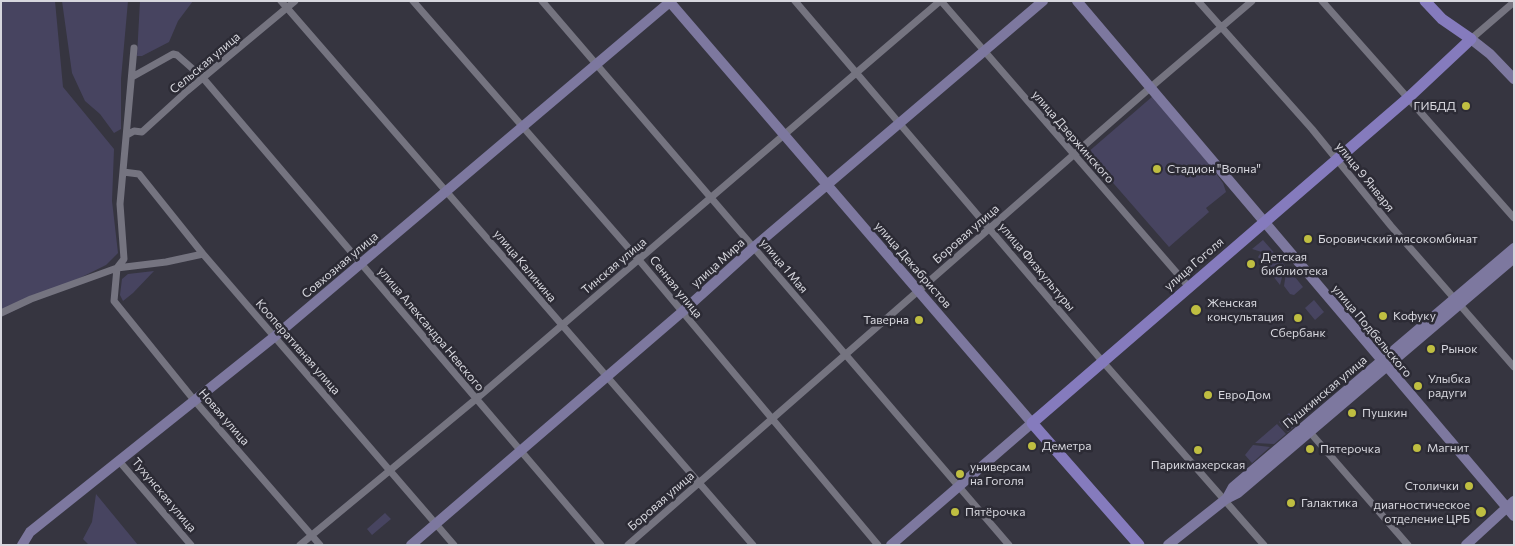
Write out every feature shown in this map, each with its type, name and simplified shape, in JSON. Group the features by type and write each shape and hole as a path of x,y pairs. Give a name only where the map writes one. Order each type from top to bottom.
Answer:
{"main road":[{"name":"улица Мира","path":"411,545 519,450 682,312 754,247 902,124 1043,1"},
{"name":"улица Подбельского","path":"1077,1 1384,364 1511,508"},
{"path":"1425,1 1442,19 1490,54 1514,79"},
{"name":"Совхозная улица","path":"22,545 30,532 274,338 670,2"},
{"name":"улица Декабристов","path":"670,2 917,291 1139,545"},
{"name":"улица Гоголя","path":"891,545 1407,99 1471,39"},
{"name":"Пушкинская улица","path":"1458,301 1514,248"},
{"name":"Пушкинская улица","path":"1168,545 1226,500 1233,487 1307,429 1458,301 1514,258"},
{"path":"1466,545 1511,508"}],"street":[{"name":"улица Калинина","path":"281,1 560,325 700,482 752,545"},
{"name":"Сельская улица","path":"127,134 134,131 142,132 295,1"},
{"name":"Сенная улица","path":"413,1 639,260 878,545"},
{"name":"улица 1 Мая","path":"542,1 1009,545"},
{"name":"улица Физкультуры","path":"795,1 902,124 1102,362 1264,545"},
{"name":"Тинская улица","path":"300,545 476,399 560,325 639,260 941,1"},
{"name":"улица Дзержинского","path":"941,1 1189,287"},
{"name":"улица 9 Января","path":"1198,1 1312,129 1391,226 1514,367"},
{"name":"Боровая улица","path":"628,545 770,418 991,229 1151,87 1252,1"},
{"path":"1322,1 1514,218"},
{"name":"улица Гоголя","path":"1471,39 1514,2"},
{"path":"130,266 124,259 120,204 134,48"},
{"name":"улица Александра Невского","path":"132,77 173,54 178,55 204,78 601,545"},
{"name":"Кооперативная улица","path":"123,172 139,174 274,338 454,545"},
{"path":"1,313 31,299 117,268 166,262 203,254"},
{"path":"117,268 124,259"},
{"name":"Новая улица","path":"117,268 114,301 194,400 320,545"},
{"path":"1307,429 1408,545"},
{"name":"Тухунская улица","path":"120,460 191,545"}],"shaded area":[{"path":"1,1 55,1 63,87 114,149 112,201 118,253 106,265 1,317"},
{"path":"62,1 128,1 121,79 121,129 114,133 100,114 85,101 72,73"},
{"path":"140,1 193,1 178,21 169,42 142,56 137,56"},
{"name":"Стадион \"Волна\"","path":"1153,96 1209,164 1223,183 1226,192 1206,208 1209,212 1169,247 1087,153"},
{"path":"1263,240 1278,257 1252,249"},
{"path":"1260,254 1280,259 1285,266 1280,285 1258,257"},
{"path":"1287,267 1303,287 1294,295 1290,294 1284,286"},
{"path":"154,271 123,301 120,295 122,279 128,274"},
{"path":"1314,300 1324,312 1315,320 1305,308"},
{"path":"1289,413 1298,423 1288,432 1279,422"},
{"path":"1277,424 1286,434 1274,444 1255,443"},
{"path":"1253,445 1270,447 1252,463 1245,455"},
{"path":"96,494 138,545 89,545 83,539 92,522"},
{"path":"385,513 391,519 372,535 367,529"}],"place":[{"name":"ГИБДД","path":"1466,106"},
{"name":"Стадион \"Волна\"","path":"1157,169"},
{"name":"Боровичский мясокомбинат","path":"1308,239"},
{"name":"Детская библиотека","path":"1251,264"},
{"name":"Женская консультация","path":"1196,310"},
{"name":"Кофуку","path":"1383,316"},
{"name":"Сбербанк","path":"1298,318"},
{"name":"Таверна","path":"919,320"},
{"name":"Рынок","path":"1431,349"},
{"name":"Улыбка радуги","path":"1418,386"},
{"name":"ЕвроДом","path":"1208,395"},
{"name":"Пушкин","path":"1352,413"},
{"name":"Деметра","path":"1032,446"},
{"name":"Магнит","path":"1417,448"},
{"name":"Пятерочка","path":"1310,449"},
{"name":"Парикмахерская","path":"1198,450"},
{"name":"универсам на Гоголя","path":"960,474"},
{"name":"Столички","path":"1469,486"},
{"name":"Галактика","path":"1291,503"},
{"name":"Пятёрочка","path":"955,512"},
{"name":"диагностическое отделение ЦРБ","path":"1481,512"}]}
